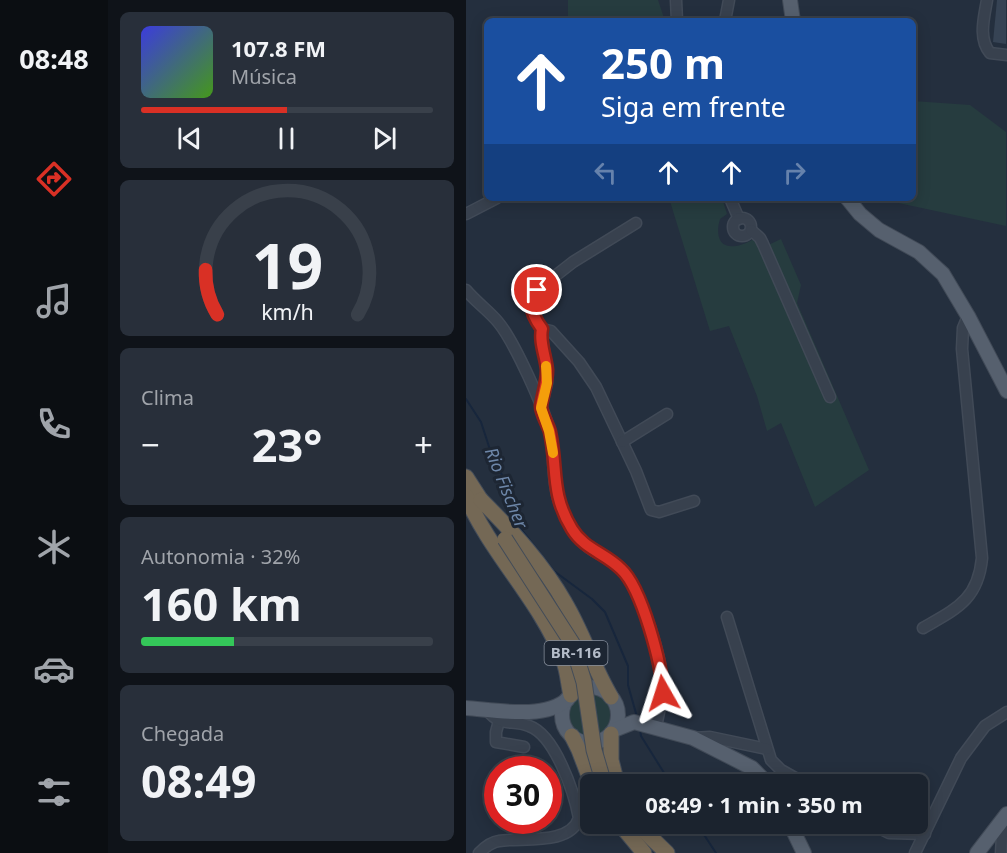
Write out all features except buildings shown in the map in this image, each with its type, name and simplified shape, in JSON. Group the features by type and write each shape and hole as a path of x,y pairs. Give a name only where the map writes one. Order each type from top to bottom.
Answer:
{"highway":[{"name":"BR-116","path":"466,477 473,498 505,539 572,644 584,682 594,750 601,774"},
{"path":"473,498 477,520 554,639 563,659 570,697"},
{"path":"473,498 511,531 539,565 564,601 614,701"},
{"path":"568,731 579,750 588,774"},
{"path":"613,732 611,760 614,774"},
{"path":"619,834 635,853"},
{"path":"628,834 644,853"},
{"path":"647,834 667,853"}],"main road":[{"path":"790,0 793,18"},
{"path":"849,201 860,214 879,230 919,252 935,264 948,280 1006,391"},
{"path":"466,708 534,712 557,707 579,690 592,688 602,691 644,724 693,738 752,768 758,774"},
{"path":"568,731 562,714 570,697"},
{"path":"613,732 619,714 614,701"},
{"path":"534,712 586,743 602,741 613,732 644,724"},
{"path":"977,853 1005,816"},
{"path":"795,834 804,853"}],"street":[{"path":"676,0 677,18"},
{"path":"725,18 728,0"},
{"path":"987,0 982,30 986,48 990,53 1006,55"},
{"path":"466,214 491,201"},
{"path":"731,201 739,219 748,221 751,230 760,238 830,397"},
{"path":"541,408 547,383 547,368 541,336 542,329 533,312 532,294 573,262 636,223"},
{"path":"466,290 498,322 507,336 541,408 549,431 555,489 560,507 572,530 583,543 623,570 632,583 652,635 662,677 663,693 644,724"},
{"path":"923,628 958,608 974,590 980,577 982,558 962,349 963,328 968,316"},
{"path":"542,329 551,331 589,375 622,442 651,510 659,512 694,501"},
{"path":"622,442 667,414"},
{"path":"727,617 769,754 781,770 788,774"},
{"path":"479,853 489,844 500,841 530,841 557,836 572,829 579,818 563,769 547,741 529,725 499,722 487,710"},
{"path":"928,828 961,758 985,726 1006,712"},
{"path":"499,722 496,742 524,747"},
{"path":"693,738 709,736 769,754"},
{"path":"1000,853 1005,816"},
{"path":"915,853 925,834"}],"green space":[{"path":"568,0 658,0 664,18 568,18"},
{"path":"916,101 970,105 1006,132 1006,226 889,201 916,201"},
{"path":"670,201 723,201 727,214 720,219 718,234 725,245 739,245 759,236 764,247 781,239 801,285 797,303 869,470 815,507 781,423 767,431 757,396 729,326 710,331"},
{"path":"591,692 605,698 612,714 607,729 598,735"},
{"path":"581,694 587,737 574,731 569,716 572,702"}],"waterway":[{"name":"Rio Fischer","path":"466,399 481,422 493,459 506,482 518,525 554,571 592,599 605,612 628,666 628,685 637,717"},
{"name":"Rio Fischer","path":"640,729 641,736 665,774"},
{"name":"Rio Fischer","path":"704,834 716,853"}],"slow traffic":[{"path":"546,366 547,383 541,408 549,431 553,453"}],"route":[{"path":"537,290 532,294 531,299 533,312 542,329 541,336 547,368 547,383 541,408 549,431 555,489 560,507 572,530 583,543 623,570 632,583 656,647 663,693"}]}
